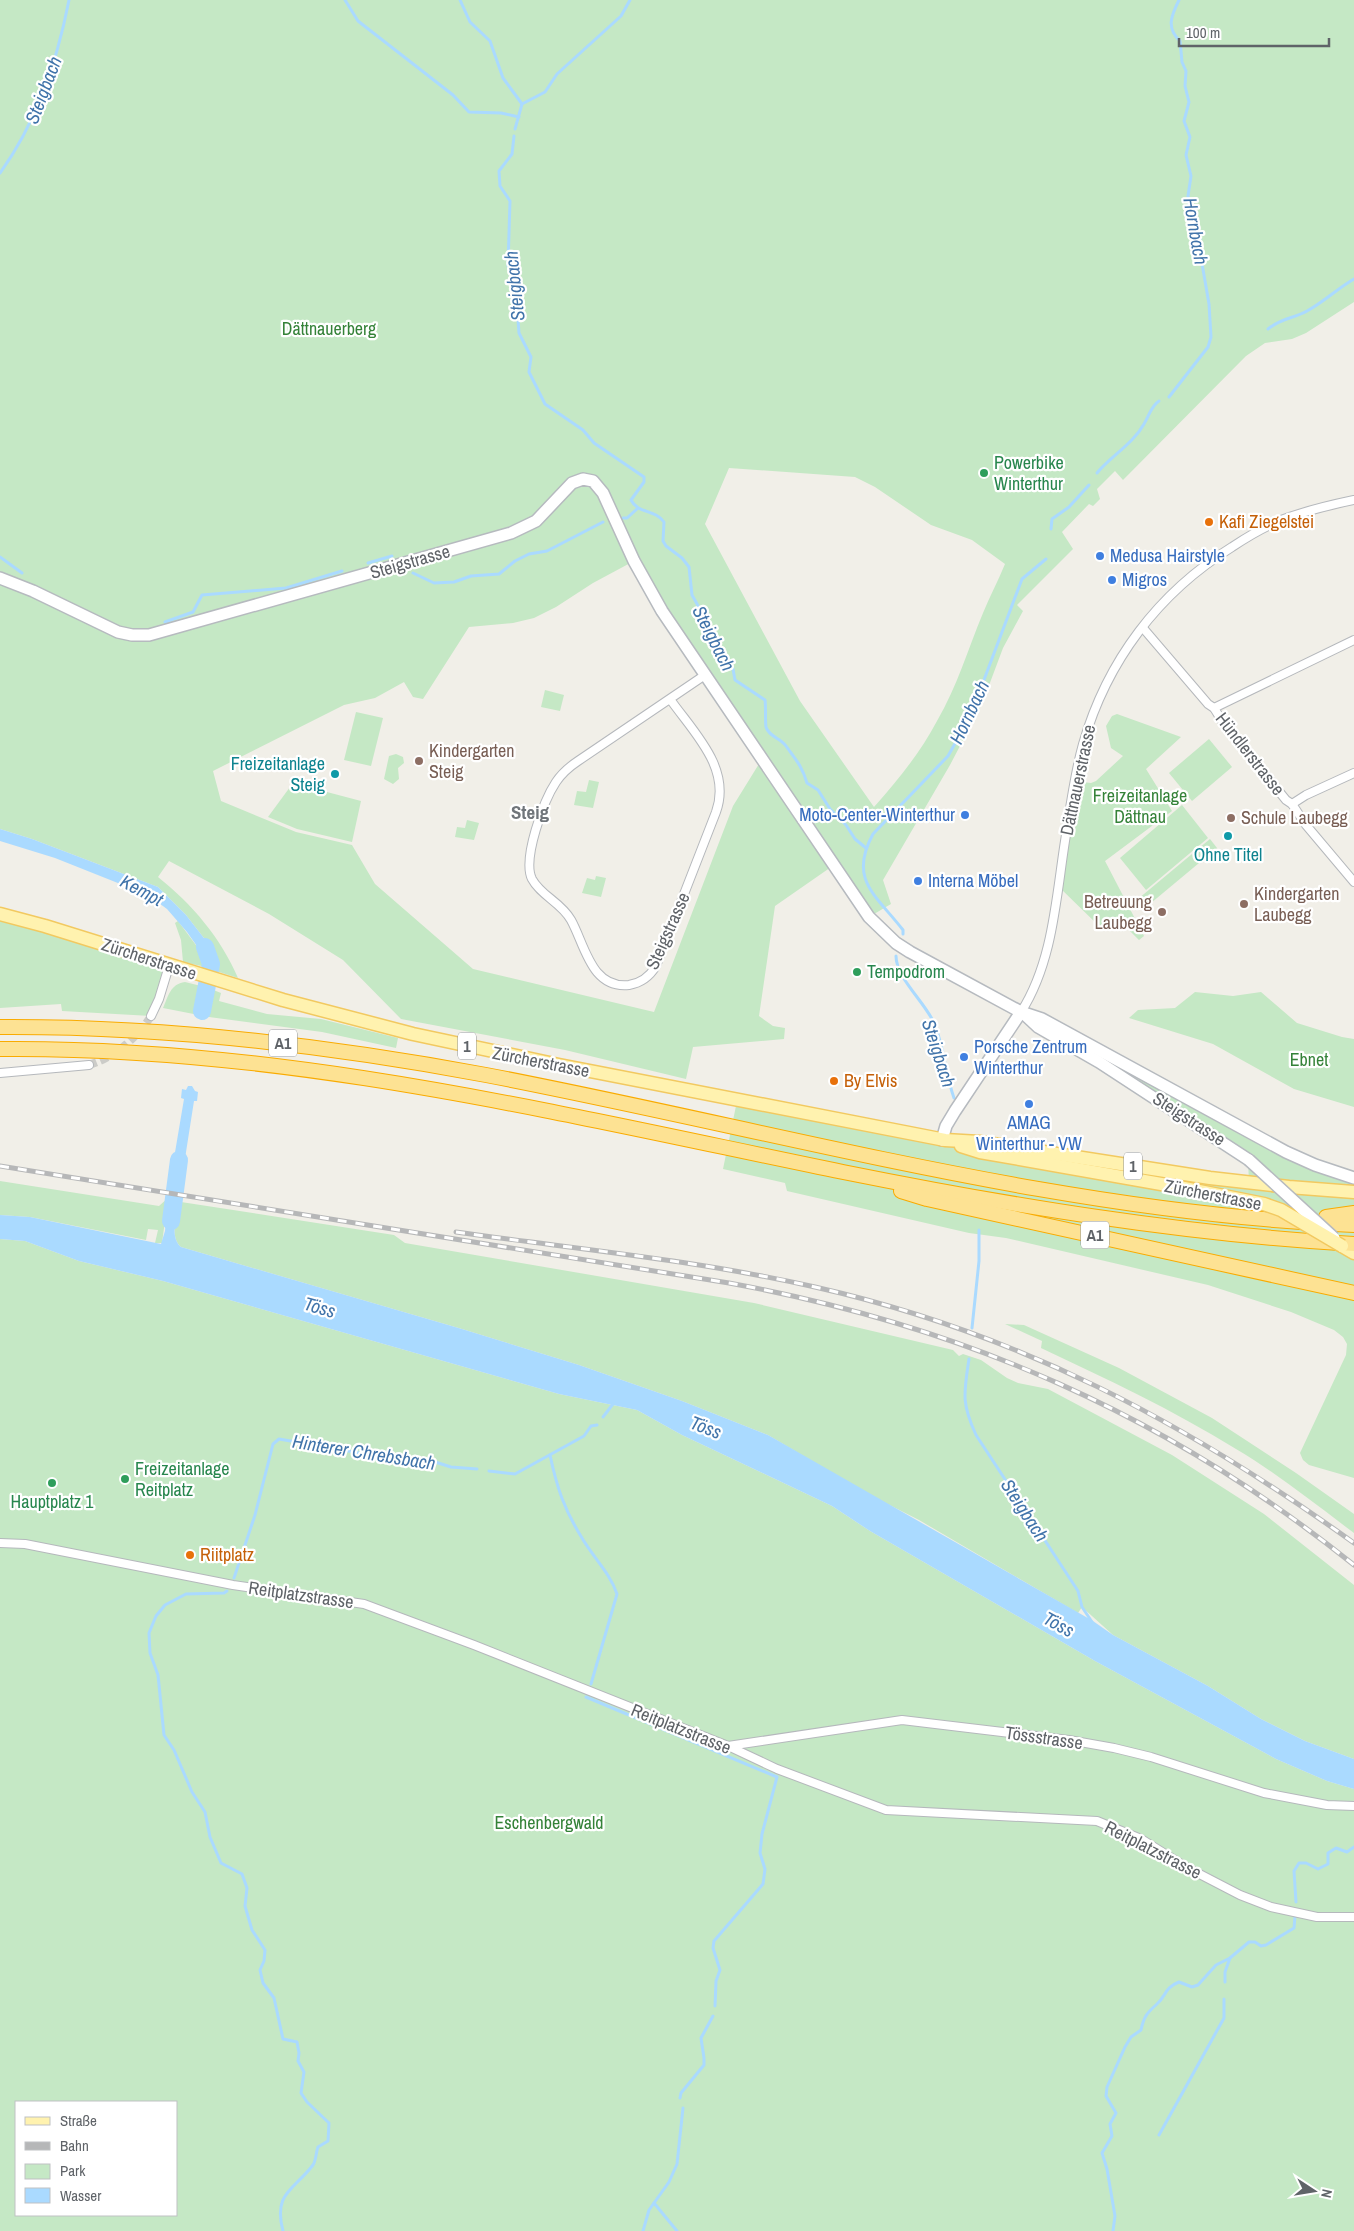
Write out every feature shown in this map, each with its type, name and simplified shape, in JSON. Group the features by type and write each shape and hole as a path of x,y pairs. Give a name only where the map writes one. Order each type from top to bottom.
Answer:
{"highway":[{"name":"A1","path":"0,1027 89,1028 161,1032 234,1038 350,1052 510,1080 998,1182 1142,1205 1354,1225"},
{"name":"A1","path":"0,1049 160,1054 240,1061 347,1074 532,1107 838,1171 982,1198 1122,1221 1219,1233 1348,1245"},
{"name":"A1","path":"838,1171 927,1199 1354,1293"},
{"name":"A1","path":"1300,1221 1354,1213"}],"main road":[{"name":"Steigstrasse","path":"0,578 33,590 118,632 132,635 149,635 511,534 541,518 572,483 587,479 593,481 601,488 647,586 870,918 882,931 910,952 1022,1012 1042,1019 1286,1152 1315,1165 1354,1178"},
{"name":"Zürcherstrasse","path":"0,914 45,926 221,982 317,1010 450,1043 943,1140 980,1152 1264,1204 1281,1210 1348,1245 1354,1253"},
{"name":"Steigstrasse","path":"1022,1012 1038,1027 1099,1062 1248,1160 1348,1245"},
{"name":"Dättnauerstrasse","path":"943,1140 946,1126 955,1111 1022,1012"},
{"name":"Zürcherstrasse","path":"943,1140 980,1142 1249,1183 1354,1192"}],"street":[{"name":"Dättnauerstrasse","path":"1022,1012 1036,983 1047,949 1074,784 1087,733 1110,677 1130,642 1143,628 1148,618 1180,586 1216,557 1252,534 1280,520 1354,500"},
{"name":"Hündlerstrasse","path":"1143,628 1208,704 1214,708 1286,800 1292,804 1306,825 1354,882"},
{"path":"1214,708 1354,640"},
{"name":"Steigstrasse","path":"670,699 714,762 719,778 720,797 716,812 656,966 650,975 641,981 628,985 618,984 605,980 594,970 568,914 534,882 529,870 529,858 548,797 564,772 670,699 705,675"},
{"path":"1292,804 1306,795 1354,773"},
{"path":"151,1016 159,1000 170,966"},
{"path":"0,1073 89,1064"},
{"name":"Reitplatzstrasse","path":"0,1543 26,1544 276,1592 364,1604 728,1746 777,1769 886,1810 1097,1821 1141,1839 1186,1867 1240,1895 1271,1907 1317,1918 1354,1917"},
{"name":"Tössstrasse","path":"728,1746 902,1720 1070,1740 1114,1748 1151,1757 1264,1793 1327,1805 1354,1806"}],"green space":[{"name":"Dättnauerberg","path":"0,0 1354,0 1354,302 1306,333 1292,339 1265,343 1246,356 1123,480 1115,471 1097,489 1100,499 1093,506 1089,504 1062,532 1073,549 1017,605 1023,611 1003,648 982,704 950,765 883,880 891,904 869,917 834,865 775,906 759,1016 773,1026 785,1028 784,1039 693,1047 686,1079 565,1050 401,1019 343,960 269,914 169,861 158,877 194,910 223,949 238,978 216,971 215,955 207,942 186,915 158,887 32,839 0,829","holes":["729,468 855,477 875,487 931,525 972,540 1005,564 944,708 916,755 874,807 800,701 705,524","634,561 762,759 733,806 654,1012 473,969 375,884 352,845 296,832 221,801 213,771 344,705 375,698 404,682 413,697 423,699 469,627 513,623 534,618"]},
{"path":"545,690 564,695 560,711 541,707"},
{"path":"356,712 383,718 371,766 344,760"},
{"name":"Freizeitanlage Dättnau","path":"1117,714 1181,737 1146,769 1172,811 1105,861 1144,936 1139,940 1128,929 1108,917 1100,927 1058,886 1067,825 1075,828 1083,782 1091,783 1096,781 1123,756 1111,748 1106,726 1112,716"},
{"path":"1209,739 1232,767 1192,801 1169,773"},
{"path":"396,754 403,757 404,763 398,768 399,779 393,784 384,779 389,756"},
{"path":"589,780 599,782 593,808 574,805 577,791 586,792"},
{"path":"293,783 361,801 352,842 297,829 268,817"},
{"path":"1182,805 1208,838 1146,890 1120,858"},
{"path":"467,820 479,823 474,840 455,837 457,827 465,828"},
{"path":"1210,839 1217,848 1145,908 1138,899"},
{"path":"596,876 606,878 601,897 582,893 587,878 595,880"},
{"path":"0,914 169,966 151,1016 62,1011 61,1004 0,1008"},
{"path":"178,921 204,956 206,967 183,962 181,940 175,923"},
{"path":"185,982 201,986 199,1007 201,1010 204,1010 211,989 221,993 219,1001 267,1014 321,1019 398,1038 396,1048 322,1032 209,1017 163,1008 173,988"},
{"name":"Ebnet","path":"1195,992 1233,996 1261,992 1297,1023 1354,1039 1354,1107 1294,1089 1213,1044 1129,1018 1138,1010 1175,1008"},
{"path":"1109,1057 1221,1118 1354,1178 1354,1478 1309,1465 1303,1460 1300,1453 1346,1355 1347,1344 1343,1337 1334,1330 1291,1312 1208,1285 1006,1238 969,1233 787,1191 785,1183 723,1169 737,1101 1249,1183 1248,1160 1111,1069"},
{"path":"0,1181 159,1206 168,1198 162,1243 155,1243 158,1230 148,1229 146,1240 30,1217 0,1215"},
{"path":"179,1200 181,1202 394,1235 405,1243 754,1303 953,1350 959,1356 963,1354 981,1360 1007,1378 1018,1383 1048,1389 1172,1455 1264,1514 1354,1585 1354,1759 1305,1741 1261,1719 1208,1686 1113,1635 1082,1607 1078,1613 768,1435 682,1401 579,1365 181,1247 175,1237"},
{"name":"Eschenbergwald","path":"0,1239 25,1241 79,1261 163,1281 559,1394 637,1410 682,1435 832,1506 870,1531 1095,1661 1276,1759 1327,1781 1354,1789 1354,2231 0,2231"},
{"path":"1005,1324 1024,1325 1119,1368 1212,1418 1354,1514 1354,1533 1267,1469 1212,1435 1140,1396 1041,1348 1042,1341"}],"water":[{"path":"0,829 32,839 158,887 186,915 207,942 215,955 216,971 206,967 204,956 167,909 148,895 55,858 0,841"},
{"path":"201,986 211,989 206,1009 203,1011 199,1007"},
{"path":"188,1086 192,1086 198,1092 197,1101 194,1101 181,1184 170,1182 184,1099 181,1098 182,1089 186,1090"},
{"name":"Töss","path":"168,1198 179,1200 175,1237 181,1247 579,1365 682,1401 768,1435 1093,1621 1113,1635 1208,1686 1261,1719 1305,1741 1354,1759 1354,1789 1327,1781 1276,1759 1095,1661 870,1531 832,1506 682,1435 637,1410 559,1394 163,1281 79,1261 25,1241 0,1239 0,1215 30,1217 161,1244 165,1231"}],"waterway":[{"name":"Steigbach","path":"0,173 25,133 44,91 52,69 69,0"},
{"path":"345,0 358,21 453,95 469,112 501,113 519,117"},
{"path":"460,0 470,22 490,41 503,78 522,104"},
{"path":"515,129 522,104 545,92 557,74 621,16 630,0"},
{"name":"Hornbach","path":"1169,397 1208,347 1211,337 1209,304 1200,252 1200,238 1191,220 1188,196 1191,176 1186,155 1190,137 1184,121 1189,102 1185,86 1186,71 1182,62 1180,41 1171,27 1172,17 1179,0"},
{"name":"Steigbach","path":"514,136 512,154 499,171 500,186 510,201 508,266 516,293 519,333 531,357 529,372 545,404 583,430 594,443 644,477 644,482 631,500 638,508 656,515 664,522 663,541 689,567 692,595 709,632 733,669 735,680 765,700 766,727 768,730 784,743 796,759 807,783 818,790 830,809 846,825 855,839 866,848"},
{"path":"1268,329 1278,322 1302,314 1354,279"},
{"name":"Hornbach","path":"1097,473 1134,438 1152,408 1159,401"},
{"name":"Hornbach","path":"1051,529 1052,519 1069,507 1089,485"},
{"path":"623,518 627,518 637,509"},
{"path":"413,573 434,583 454,582 471,576 499,574 515,561 529,554 547,551 603,522"},
{"path":"368,563 392,556"},
{"path":"0,557 22,573"},
{"name":"Hornbach","path":"903,934 903,930 868,886 864,875 863,863 866,850 873,834 948,756 970,717 1022,579 1046,559"},
{"path":"165,622 193,612 202,595 286,588 342,571"},
{"name":"Kempt","path":"202,1011 211,964 205,947"},
{"name":"Steigbach","path":"896,956 901,973 934,1023 954,1098"},
{"name":"Kempt","path":"171,1221 179,1160"},
{"name":"Steigbach","path":"972,1328 979,1261 979,1230"},
{"name":"Steigbach","path":"969,1359 965,1397 968,1414 976,1435 1078,1591 1082,1607 1092,1622"},
{"name":"Hinterer Chrebsbach","path":"603,1417 613,1404"},
{"name":"Hinterer Chrebsbach","path":"489,1471 515,1474 584,1436 591,1426 597,1425"},
{"name":"Hinterer Chrebsbach","path":"234,1578 255,1515 273,1444 279,1439 394,1459 432,1461 451,1467 477,1469"},
{"path":"550,1455 558,1488 570,1517 586,1545 606,1572 617,1594 591,1684"},
{"name":"Hinterer Chrebsbach","path":"227,1591 224,1593 186,1594 165,1605 156,1616 149,1633 150,1653 158,1675 164,1735 174,1750 192,1792 205,1812 210,1837 221,1863 242,1874 247,1888 245,1906 252,1930 265,1950 264,1961 260,1970 263,1983 274,1998 283,2039 297,2042 298,2061 304,2072 301,2093 307,2102 329,2123 328,2141 318,2147 313,2165 292,2187 283,2200 281,2208 283,2231"},
{"path":"586,1697 777,1777 762,1834 760,1853 765,1869 763,1884 714,1941 713,1948 720,1970 716,1981 715,2006"},
{"path":"1296,1902 1294,1871 1299,1863 1306,1863 1318,1869 1328,1864 1328,1853 1336,1848 1347,1852 1354,1847"},
{"path":"1113,2231 1115,2216 1107,2169 1102,2153 1112,2136 1110,2124 1116,2113 1106,2096 1107,2087 1125,2047 1131,2037 1141,2030 1146,2015 1160,2001 1168,1989 1179,1982 1192,1987 1198,1985 1216,1965 1230,1958 1249,1942 1255,1942 1261,1946 1266,1945 1294,1928 1295,1916"},
{"path":"1225,1982 1225,1972 1230,1958"},
{"path":"1159,2135 1224,2018 1224,1999"},
{"path":"680,2098 681,2093 704,2065 701,2038 713,2016"},
{"path":"643,2231 649,2210 669,2182 677,2164 683,2108"},
{"path":"654,2203 677,2231"}],"tunnel":[{"path":"89,1065 99,1062 124,1046 139,1032 151,1016"}],"railway":[{"path":"0,1166 729,1283 816,1301 900,1324 981,1352 1060,1384 1136,1421 1210,1464 1283,1512 1354,1565"},
{"path":"456,1232 726,1269 815,1287 890,1306 962,1329 1031,1356 1098,1387 1163,1421 1227,1458 1291,1499 1354,1543"}],"place":[{"name":"Powerbike Winterthur","path":"984,473"},
{"name":"Kafi Ziegelstei","path":"1209,522"},
{"name":"Medusa Hairstyle","path":"1100,556"},
{"name":"Migros","path":"1112,580"},
{"name":"Kindergarten Steig","path":"419,761"},
{"name":"Freizeitanlage Steig","path":"335,774"},
{"name":"Moto-Center-Winterthur","path":"965,815"},
{"name":"Schule Laubegg","path":"1231,818"},
{"name":"Ohne Titel","path":"1228,836"},
{"name":"Interna Möbel","path":"918,881"},
{"name":"Kindergarten Laubegg","path":"1244,904"},
{"name":"Betreuung Laubegg","path":"1162,912"},
{"name":"Tempodrom","path":"857,972"},
{"name":"Porsche Zentrum Winterthur","path":"964,1057"},
{"name":"By Elvis","path":"834,1081"},
{"name":"AMAG Winterthur - VW","path":"1029,1104"},
{"name":"Freizeitanlage Reitplatz","path":"125,1479"},
{"name":"Hauptplatz 1","path":"52,1483"},
{"name":"Riitplatz","path":"190,1555"}],"district":[{"name":"Steig","path":"530,812"}]}
